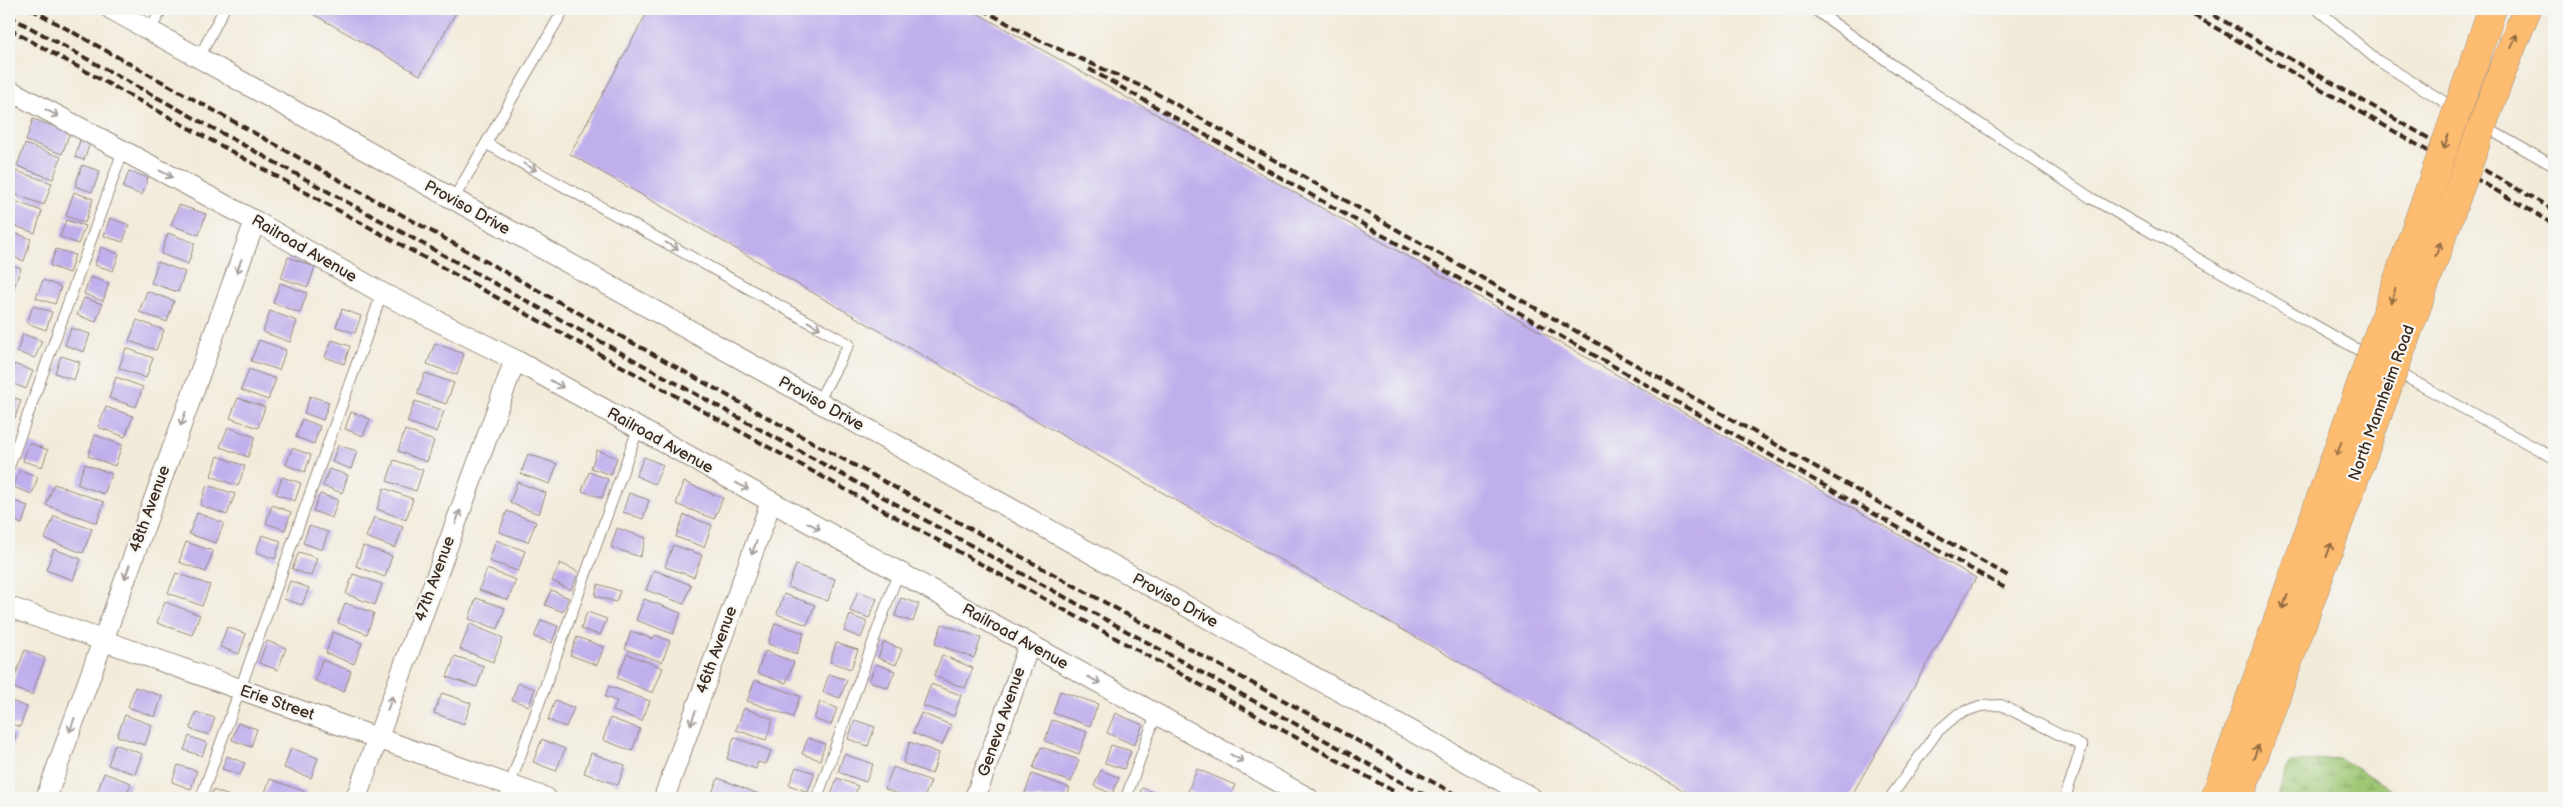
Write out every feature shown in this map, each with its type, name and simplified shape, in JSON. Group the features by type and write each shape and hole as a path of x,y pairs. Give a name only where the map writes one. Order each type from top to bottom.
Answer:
{"main road":[{"name":"North Mannheim Road","path":"2215,798 2492,9"},
{"name":"North Mannheim Road","path":"2239,798 2501,74 2527,9"}],"street":[{"name":"Proviso Drive","path":"112,9 1532,798"},
{"name":"Railroad Avenue","path":"9,90 255,221 382,293 515,360 1156,714 1286,793 1308,798"},
{"name":"48th Avenue","path":"46,798 255,221"},
{"name":"47th Avenue","path":"356,798 515,360"},
{"name":"46th Avenue","path":"664,798 771,502"},
{"name":"Erie Street","path":"9,607 377,738 508,792 546,798"},
{"name":"Geneva Avenue","path":"975,798 1028,645"}],"lane":[{"path":"150,30 162,9"},
{"path":"199,58 224,9"},
{"path":"453,200 564,9"},
{"path":"1814,9 1914,80 2091,198 2334,337 2554,458"},
{"path":"2317,9 2377,60 2514,145 2554,166"},
{"path":"487,144 849,344 818,402"},
{"path":"9,468 123,151"},
{"path":"201,798 382,293"},
{"path":"508,792 638,429"},
{"path":"817,798 898,573"},
{"path":"1890,798 1937,732 1958,714 1980,706 2001,705 2082,746 2065,798"},
{"path":"1126,798 1156,714"}],"green space":[{"path":"2339,758 2406,798 2277,798 2290,763"}],"building":[{"path":"304,9 458,9 420,75"},
{"path":"649,9 970,9 1976,578 1850,798 1697,798 570,154"},
{"path":"33,119 70,132 62,154 26,141"},
{"path":"80,140 90,143 84,160 75,157"},
{"path":"25,144 61,157 53,179 17,166"},
{"path":"82,165 100,171 92,192 75,186"},
{"path":"16,171 52,183 44,205 9,192"},
{"path":"129,171 148,178 142,195 123,188"},
{"path":"74,192 93,199 85,223 66,216"},
{"path":"9,199 42,211 35,233 9,224"},
{"path":"179,205 206,214 199,235 171,225"},
{"path":"110,218 129,225 123,242 104,236"},
{"path":"66,220 85,226 78,244 60,237"},
{"path":"9,231 31,239 24,261 9,256"},
{"path":"168,233 195,243 188,264 161,254"},
{"path":"101,247 119,254 113,271 95,265"},
{"path":"56,249 75,255 69,273 50,266"},
{"path":"288,257 315,267 308,287 281,278"},
{"path":"158,262 185,272 178,292 151,283"},
{"path":"9,264 21,268 13,290 9,288"},
{"path":"90,277 109,283 103,301 84,294"},
{"path":"43,280 61,287 55,304 36,298"},
{"path":"280,283 307,293 300,313 273,303"},
{"path":"147,291 174,301 167,322 139,312"},
{"path":"84,298 102,304 96,322 77,315"},
{"path":"33,306 52,312 46,330 27,323"},
{"path":"342,309 361,316 355,333 336,327"},
{"path":"270,311 297,321 290,342 263,332"},
{"path":"137,320 164,330 156,350 129,341"},
{"path":"71,328 90,334 84,352 65,345"},
{"path":"23,334 42,341 35,358 17,352"},
{"path":"259,340 286,350 279,370 251,361"},
{"path":"332,340 350,346 344,364 325,357"},
{"path":"435,343 464,354 457,375 427,364"},
{"path":"126,348 153,358 146,378 119,368"},
{"path":"61,356 80,362 74,380 55,373"},
{"path":"14,364 33,371 26,389 9,382"},
{"path":"249,369 276,379 268,400 241,390"},
{"path":"425,373 454,383 446,404 417,394"},
{"path":"116,377 143,387 136,407 109,398"},
{"path":"9,396 21,400 15,418 9,415"},
{"path":"310,396 329,402 323,420 304,413"},
{"path":"238,398 265,407 258,428 230,418"},
{"path":"415,401 444,411 436,432 407,422"},
{"path":"106,407 133,416 125,437 98,427"},
{"path":"351,412 370,419 363,436 345,429"},
{"path":"302,419 320,426 314,444 296,437"},
{"path":"228,427 255,437 248,457 220,447"},
{"path":"405,430 434,441 427,462 398,451"},
{"path":"95,435 122,445 115,466 88,456"},
{"path":"29,443 48,450 42,467 23,461"},
{"path":"338,445 357,451 351,469 332,462"},
{"path":"292,448 311,455 305,472 286,465"},
{"path":"597,450 617,458 611,475 591,468"},
{"path":"528,454 557,464 550,484 521,474"},
{"path":"218,456 245,466 238,486 211,476"},
{"path":"644,457 663,465 655,484 636,476"},
{"path":"394,460 423,470 416,491 387,481"},
{"path":"85,464 112,474 104,494 77,484"},
{"path":"329,469 348,475 342,493 323,486"},
{"path":"20,470 38,477 32,494 13,487"},
{"path":"589,472 608,479 602,498 582,491"},
{"path":"282,477 301,483 295,501 276,494"},
{"path":"517,482 546,493 539,514 510,503"},
{"path":"684,482 723,498 714,519 676,504"},
{"path":"54,484 104,502 97,523 46,505"},
{"path":"207,485 235,494 227,515 200,505"},
{"path":"384,488 413,499 406,520 377,509"},
{"path":"629,493 649,500 643,519 623,512"},
{"path":"320,494 338,500 332,518 313,511"},
{"path":"9,499 28,506 22,524 9,519"},
{"path":"272,505 291,512 285,530 266,523"},
{"path":"507,511 536,522 528,542 499,532"},
{"path":"197,513 224,523 216,543 189,534"},
{"path":"684,515 712,525 704,547 676,537"},
{"path":"54,516 92,529 83,553 45,539"},
{"path":"374,517 403,527 395,548 366,537"},
{"path":"309,526 328,532 322,550 303,543"},
{"path":"617,528 646,538 640,557 611,547"},
{"path":"262,535 281,541 275,559 256,552"},
{"path":"496,540 525,551 518,571 489,561"},
{"path":"186,542 213,551 206,572 179,562"},
{"path":"673,545 702,555 694,577 665,567"},
{"path":"363,546 392,556 385,577 356,566"},
{"path":"54,549 81,559 73,580 46,570"},
{"path":"299,552 317,558 311,576 292,569"},
{"path":"560,563 579,572 571,590 552,581"},
{"path":"796,565 835,579 828,601 788,587"},
{"path":"487,569 516,580 508,600 479,590"},
{"path":"654,570 691,585 684,604 646,590"},
{"path":"176,573 210,585 202,606 168,593"},
{"path":"353,574 382,584 375,605 346,594"},
{"path":"290,581 309,588 302,605 284,599"},
{"path":"598,584 620,591 616,602 595,596"},
{"path":"551,590 569,598 563,612 545,605"},
{"path":"858,591 877,599 869,618 850,611"},
{"path":"784,594 815,605 807,625 777,614"},
{"path":"476,598 505,608 498,629 469,619"},
{"path":"901,598 919,604 913,622 895,616"},
{"path":"644,599 681,613 673,634 636,620"},
{"path":"165,602 200,615 192,635 157,623"},
{"path":"345,603 374,613 367,634 338,623"},
{"path":"587,612 607,619 600,635 581,629"},
{"path":"850,615 867,622 861,638 844,631"},
{"path":"541,620 558,626 552,643 534,637"},
{"path":"775,623 804,633 797,654 768,644"},
{"path":"470,624 503,638 493,662 460,649"},
{"path":"942,624 981,638 974,658 935,644"},
{"path":"227,627 246,634 239,654 220,647"},
{"path":"631,631 653,639 655,635 670,641 662,662 625,649"},
{"path":"333,632 362,643 354,664 326,653"},
{"path":"577,637 604,647 597,665 570,655"},
{"path":"267,641 286,648 278,670 259,663"},
{"path":"884,642 902,649 896,665 878,658"},
{"path":"836,643 858,650 851,669 830,662"},
{"path":"25,650 45,658 32,695 11,687"},
{"path":"765,651 794,662 786,683 757,673"},
{"path":"627,654 663,668 653,693 617,678"},
{"path":"942,655 973,668 965,688 934,676"},
{"path":"455,656 484,666 477,687 447,677"},
{"path":"322,660 351,671 344,692 315,681"},
{"path":"876,664 895,671 888,688 869,681"},
{"path":"829,674 847,680 840,698 823,692"},
{"path":"755,680 800,696 793,717 747,701"},
{"path":"518,683 535,689 529,706 512,700"},
{"path":"931,684 961,695 954,716 923,706"},
{"path":"609,686 650,701 642,721 613,711 617,701 605,697"},
{"path":"135,687 162,696 155,717 128,707"},
{"path":"1060,691 1098,704 1090,726 1053,713"},
{"path":"442,693 471,703 464,724 434,713"},
{"path":"9,700 27,707 20,727 9,723"},
{"path":"555,700 574,708 566,727 548,720"},
{"path":"820,702 837,708 831,725 814,719"},
{"path":"744,708 773,719 766,740 736,730"},
{"path":"196,712 215,718 209,735 190,729"},
{"path":"921,713 951,725 942,745 913,733"},
{"path":"1115,713 1143,725 1134,745 1107,733"},
{"path":"125,715 152,725 145,745 117,736"},
{"path":"610,718 640,729 632,751 603,740"},
{"path":"855,720 875,727 868,746 848,739"},
{"path":"1052,720 1087,732 1079,754 1045,741"},
{"path":"238,723 257,729 251,747 232,740"},
{"path":"9,732 16,735 9,755"},
{"path":"189,736 207,743 202,756 184,750"},
{"path":"734,737 771,751 766,764 758,762 756,769 727,759"},
{"path":"808,738 825,744 820,760 802,754"},
{"path":"542,739 565,749 556,771 533,762"},
{"path":"910,742 939,753 932,774 903,763"},
{"path":"115,744 142,754 135,774 108,765"},
{"path":"1111,745 1131,751 1124,769 1105,763"},
{"path":"1041,747 1079,760 1071,782 1033,768"},
{"path":"291,748 318,758 311,778 284,768"},
{"path":"591,753 625,765 618,785 584,773"},
{"path":"844,754 873,764 866,782 838,772"},
{"path":"227,756 245,763 240,775 222,769"},
{"path":"178,765 197,771 191,789 172,782"},
{"path":"796,767 815,773 808,792 789,785"},
{"path":"893,767 931,781 924,798 910,798 885,789"},
{"path":"1197,769 1235,785 1229,798 1206,798 1188,791"},
{"path":"1101,770 1119,778 1112,794 1094,786"},
{"path":"104,773 131,783 125,798 110,798 97,793"},
{"path":"1032,774 1070,788 1066,798 1031,798 1024,796"},
{"path":"718,778 766,797 766,798 710,798"},
{"path":"837,778 858,786 854,798 830,798"},
{"path":"270,779 306,792 304,798 263,798"},
{"path":"1142,788 1161,795 1160,798 1138,798"},
{"path":"213,790 232,797 210,798"},
{"path":"405,793 418,798 403,798"}],"railway":[{"path":"31,9 759,413 1462,798"},
{"path":"982,9 1030,36 1154,92 2010,577"},
{"path":"2183,9 2554,224"},
{"path":"2203,9 2554,210"},
{"path":"9,16 1430,798"},
{"path":"9,29 1406,798"},
{"path":"1089,69 2005,588"}]}
